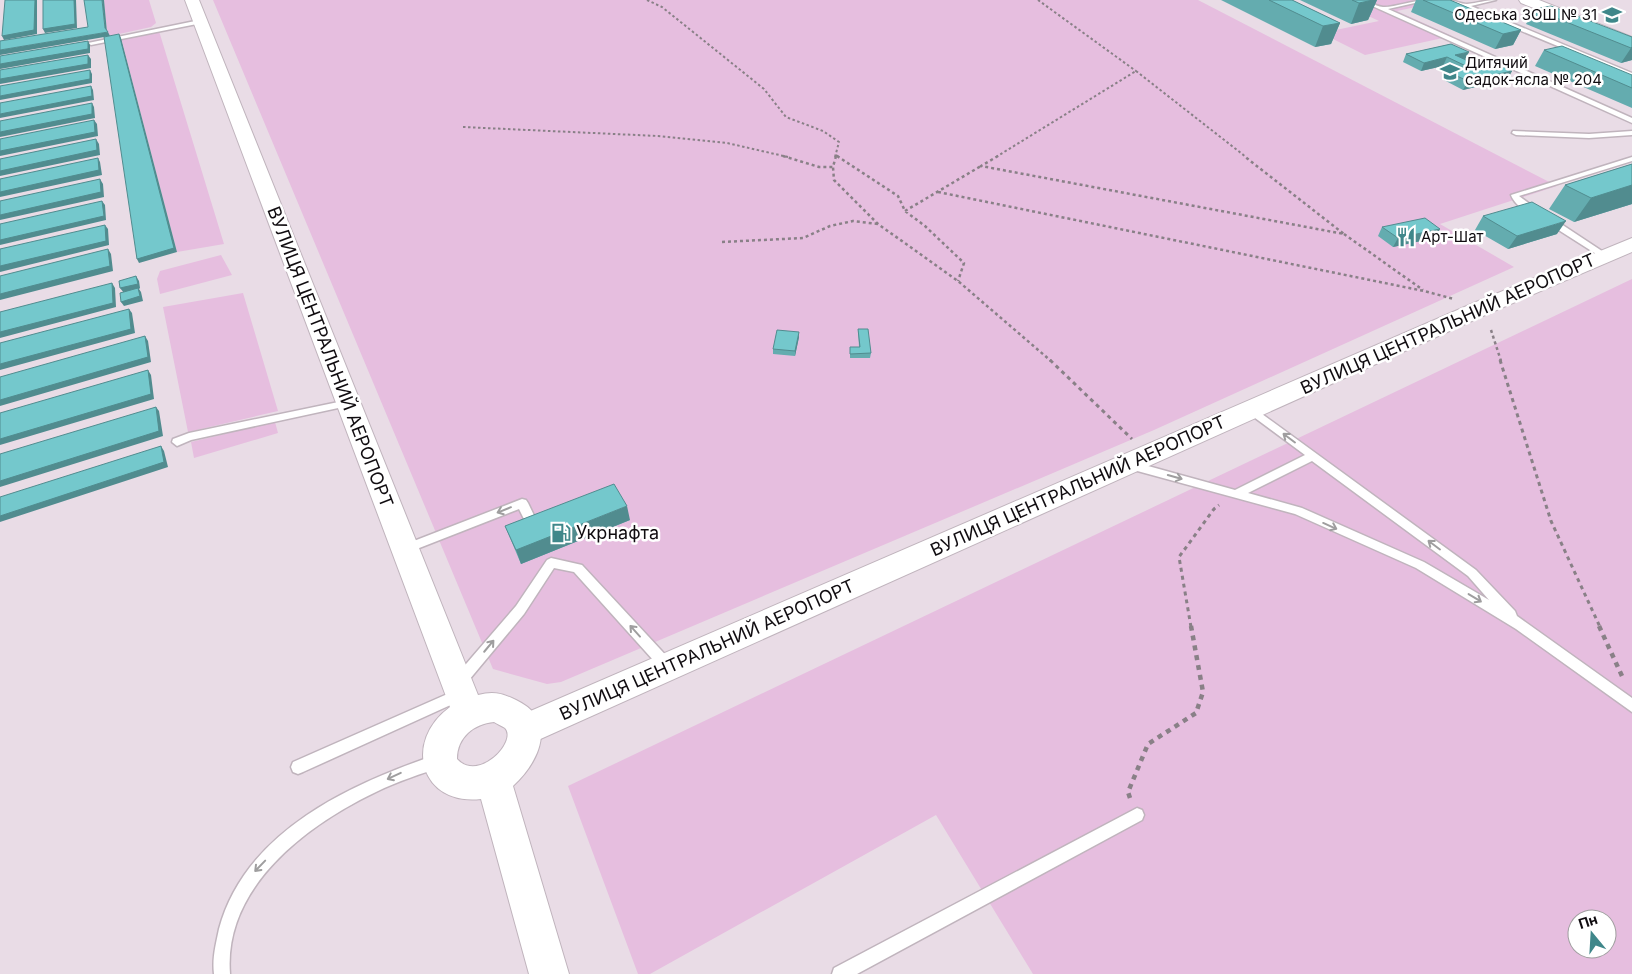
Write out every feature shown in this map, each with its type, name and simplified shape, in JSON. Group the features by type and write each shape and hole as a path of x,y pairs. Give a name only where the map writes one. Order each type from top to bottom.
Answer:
{"main road":[{"name":"ВУЛИЦЯ ЦЕНТРАЛЬНИЙ АЕРОПОРТ","path":"192,0 463,697"},
{"path":"1526,0 1632,42"},
{"name":"ВУЛИЦЯ ЦЕНТРАЛЬНИЙ АЕРОПОРТ","path":"524,730 1252,410 1488,318 1604,255 1632,244"},
{"path":"463,697 483,708 497,707 508,710 517,717 524,730 525,738 522,750 515,762 505,772 493,779 476,783 462,782 450,777 442,768 440,761 441,743 448,731 458,720 463,697"},
{"path":"493,779 549,974"}],"lane":[{"path":"1362,0 1632,121"},
{"path":"1382,9 1425,0"},
{"path":"1450,0 1628,71 1632,75"},
{"path":"1465,6 1493,0"},
{"path":"90,43 200,22"},
{"path":"1516,133 1567,136 1632,134"},
{"path":"1604,255 1518,200 1515,195 1632,159"},
{"path":"177,442 189,437 348,403"},
{"path":"1252,410 1472,574 1521,625"},
{"path":"1236,494 1313,456"},
{"path":"1138,460 1236,494 1298,511 1420,565 1521,625 1632,706"},
{"path":"405,549 522,503 535,530"},
{"path":"298,767 463,697 520,610 549,558 578,568 668,667"},
{"path":"222,974 225,931 238,897 254,872 280,846 303,827 356,794 409,770 440,761"},
{"path":"840,974 1137,815"}],"path":[{"path":"647,0 662,7 764,89 786,117 822,130 839,142 833,167 834,180 878,224 958,281 1042,352 1138,460"},
{"path":"1038,0 1136,71 1344,234 1424,291"},
{"path":"905,210 938,192 1136,71"},
{"path":"463,127 658,136 727,143 793,158 819,167 833,167"},
{"path":"836,155 898,196 905,210 964,263 958,281"},
{"path":"981,166 1344,234"},
{"path":"938,192 1424,291 1488,318 1551,521 1624,680"},
{"path":"722,242 802,238 830,226 852,221 878,224"},
{"path":"1137,815 1128,792 1148,744 1196,713 1203,692 1179,557 1214,508 1236,494"}],"shaded area":[{"path":"104,0 149,0 156,23 151,27 110,36 107,32"},
{"path":"213,0 1198,0 1557,186 1440,224 1514,267 1154,430 561,682 547,684 493,669"},
{"path":"1334,0 1442,0 1444,1 1397,11 1452,36 1365,55 1321,33 1379,21"},
{"path":"159,31 224,244 177,252 121,38"},
{"path":"221,255 232,275 160,294 157,279 160,271"},
{"path":"1632,279 1632,974 1033,974 936,815 650,974 638,974 568,786"},
{"path":"243,293 278,411 188,432 163,307"},
{"path":"275,422 278,433 194,458 191,442"}],"building":[{"path":"5,0 35,0 34,30 2,36"},
{"path":"43,0 74,0 75,24 43,29"},
{"path":"84,0 102,0 105,28 108,32 0,50 0,41 88,27"},
{"path":"1269,0 1292,0 1340,23 1323,26"},
{"path":"1352,0 1373,0 1359,3"},
{"path":"1423,0 1450,0 1521,30 1503,34"},
{"path":"1551,6 1632,37 1632,47 1534,9"},
{"path":"119,34 174,248 137,259 104,37"},
{"path":"88,41 88,49 0,64 0,56"},
{"path":"1451,44 1469,52 1455,55 1477,65 1492,62 1512,71 1468,81 1448,72 1468,67 1447,57 1424,63 1406,54"},
{"path":"1562,46 1632,75 1632,88 1544,50"},
{"path":"88,55 88,64 0,79 0,70"},
{"path":"90,70 90,79 0,96 0,86"},
{"path":"91,86 92,96 0,114 0,103"},
{"path":"92,103 92,114 0,132 0,121"},
{"path":"94,120 95,132 0,151 0,139"},
{"path":"96,139 97,150 0,171 0,159"},
{"path":"98,158 99,170 0,192 0,179"},
{"path":"1632,164 1632,185 1591,198 1565,185"},
{"path":"100,179 101,192 0,215 0,201"},
{"path":"102,201 104,216 0,240 0,224"},
{"path":"1532,202 1566,221 1517,236 1483,216"},
{"path":"1425,218 1440,229 1398,238 1382,227"},
{"path":"105,225 106,241 0,266 0,249"},
{"path":"108,249 110,266 0,294 0,276"},
{"path":"136,276 138,284 120,288 119,281"},
{"path":"112,283 113,303 0,332 0,312"},
{"path":"138,288 140,296 121,302 120,293"},
{"path":"129,309 131,329 0,364 0,343"},
{"path":"858,329 868,329 871,353 850,354 850,347 860,347"},
{"path":"777,330 799,332 795,351 773,349"},
{"path":"145,336 148,357 0,400 0,377"},
{"path":"148,370 151,394 0,439 0,413"},
{"path":"156,407 159,431 0,481 0,454"},
{"path":"161,446 164,462 0,516 0,497"},
{"path":"614,484 627,506 516,550 505,526"}],"place":[{"name":"Одеська ЗОШ № 31","path":"1612,15"},
{"name":"Дитячий садок-ясла № 204","path":"1450,72"},
{"name":"Арт-Шат","path":"1406,237"},
{"name":"Укрнафта","path":"561,533"}]}
